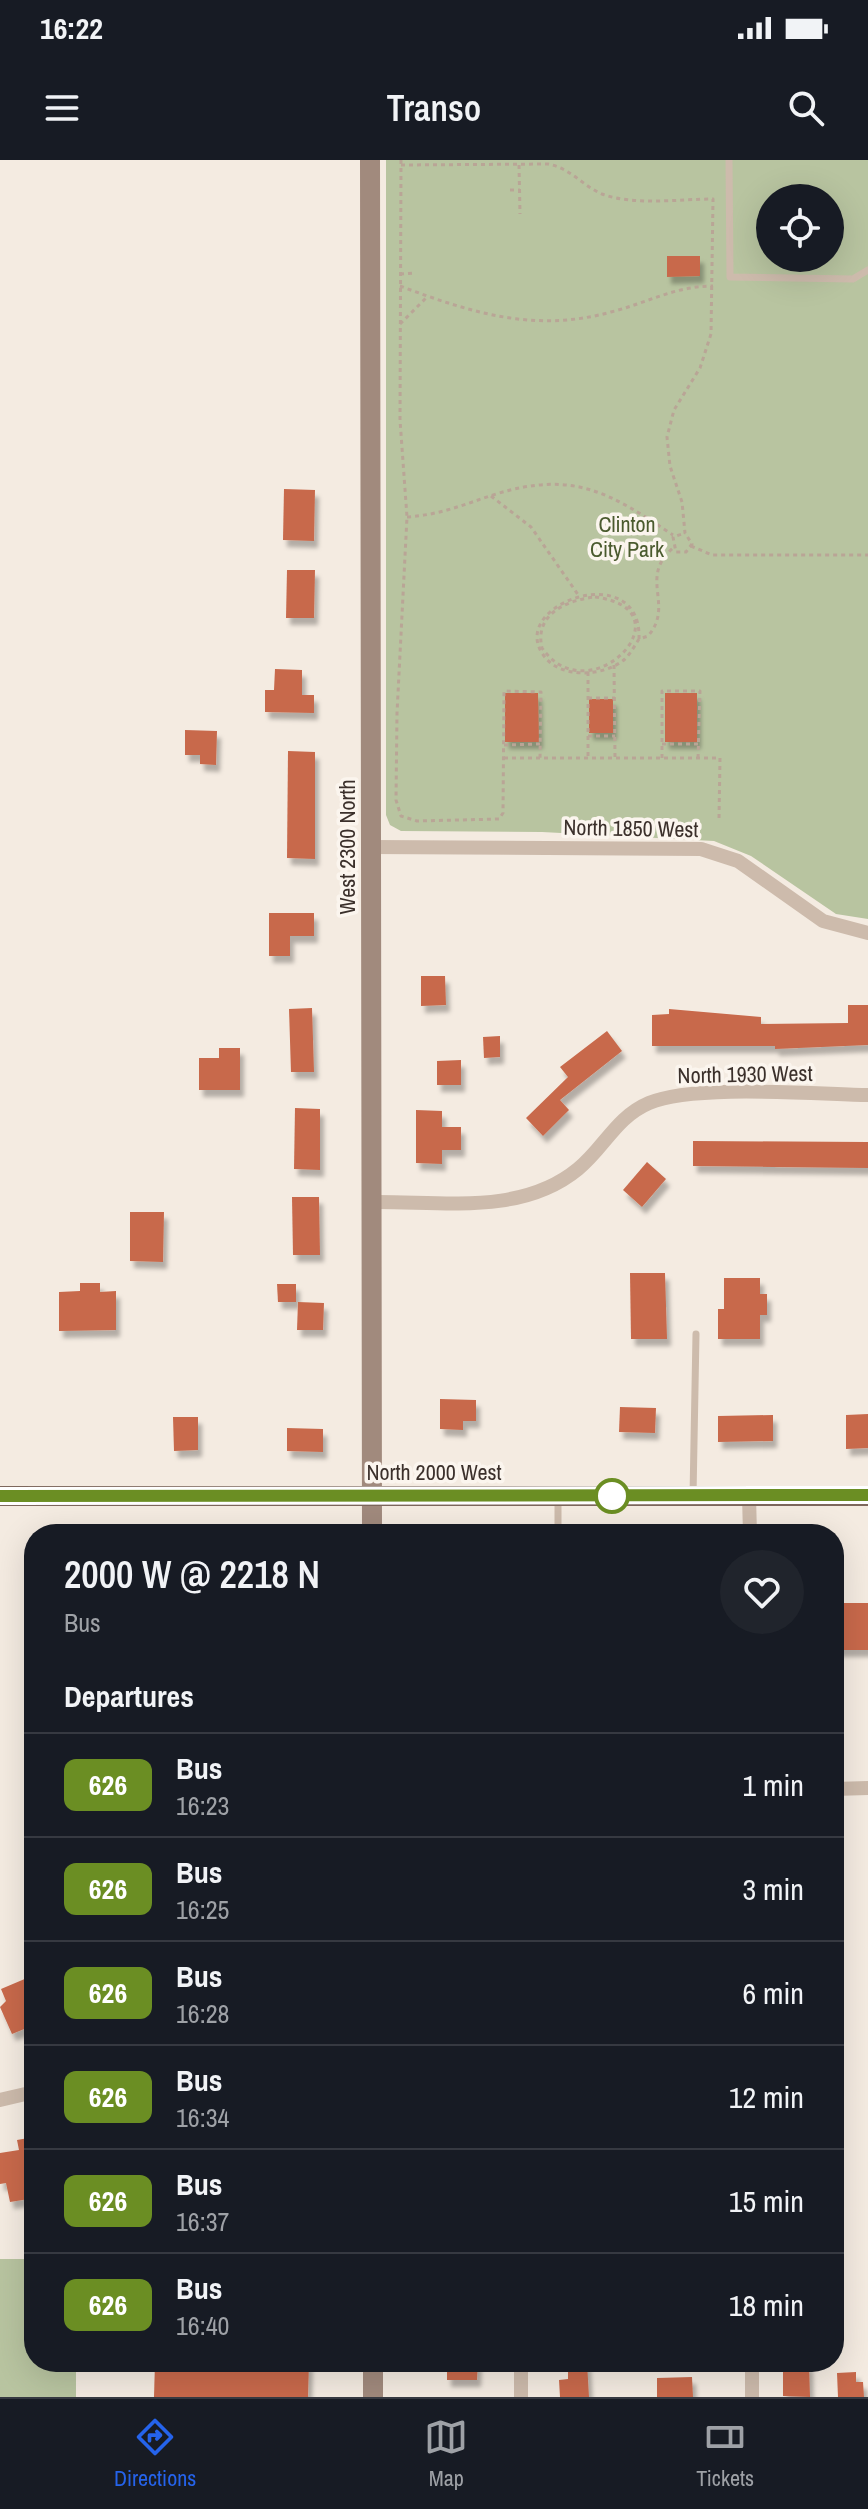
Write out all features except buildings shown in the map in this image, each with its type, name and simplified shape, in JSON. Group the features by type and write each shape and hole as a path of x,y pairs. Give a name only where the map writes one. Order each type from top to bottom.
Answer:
{"main road":[{"name":"North 2000 West","path":"0,1496 868,1496"}],"street":[{"name":"West 2300 North","path":"370,160 372,1524"},
{"name":"North 1850 West","path":"371,847 701,849 738,861 823,921 868,933"},
{"name":"North 1930 West","path":"372,1202 508,1201 547,1191 580,1168 619,1121 649,1103 682,1094 868,1095"},
{"path":"749,1496 750,1524"},
{"path":"844,1789 868,1788"},
{"path":"0,2100 24,2094"},
{"path":"373,2372 373,2397"},
{"path":"521,2372 521,2397"},
{"path":"752,2372 752,2397"}],"lane":[{"path":"729,160 730,277 853,279 868,270"},
{"path":"693,1496 696,1334"},
{"path":"558,1496 558,1524"}],"path":[{"path":"540,759 541,692 504,691 503,813 499,819 417,821 401,816 396,800 397,713 407,517 400,420 401,162 556,165 593,190 617,198 713,199 713,286 706,352 674,410 668,429 668,458 682,502 685,533 691,546 712,555 868,555"},
{"path":"519,165 520,214"},
{"path":"510,190 520,190"},
{"path":"400,274 414,273"},
{"path":"400,286 498,319 560,322 616,311 677,289 713,286"},
{"path":"400,324 428,296"},
{"path":"407,517 452,511 491,496 549,484 596,490 619,499 675,536"},
{"path":"491,496 531,527 579,596"},
{"path":"675,536 685,533"},
{"path":"639,639 638,620 625,603 606,596 579,596 551,610 539,628 538,640 541,652 560,669 588,672 614,665 626,658 639,639 648,636 659,617 655,579 657,567 673,548 675,536"},
{"path":"673,548 681,553 691,546"},
{"path":"580,598 611,599 623,606 635,621 635,637 622,656 591,670 558,665 548,658 540,640 548,617 580,598"},
{"path":"614,665 615,757"},
{"path":"588,672 588,759"},
{"path":"662,759 662,691 700,691 698,759"},
{"path":"588,698 615,698"},
{"path":"588,736 615,736"},
{"path":"504,745 540,744"},
{"path":"662,744 699,744"},
{"path":"504,758 720,758 719,819"}],"green space":[{"name":"Clinton City Park","path":"386,160 868,160 868,919 836,914 751,856 714,841 542,832 401,831 390,825 386,815"},
{"path":"0,2259 24,2259 24,2372 76,2372 76,2397 0,2397"}],"bus line":[{"name":"626","path":"0,1496 868,1495"}]}
